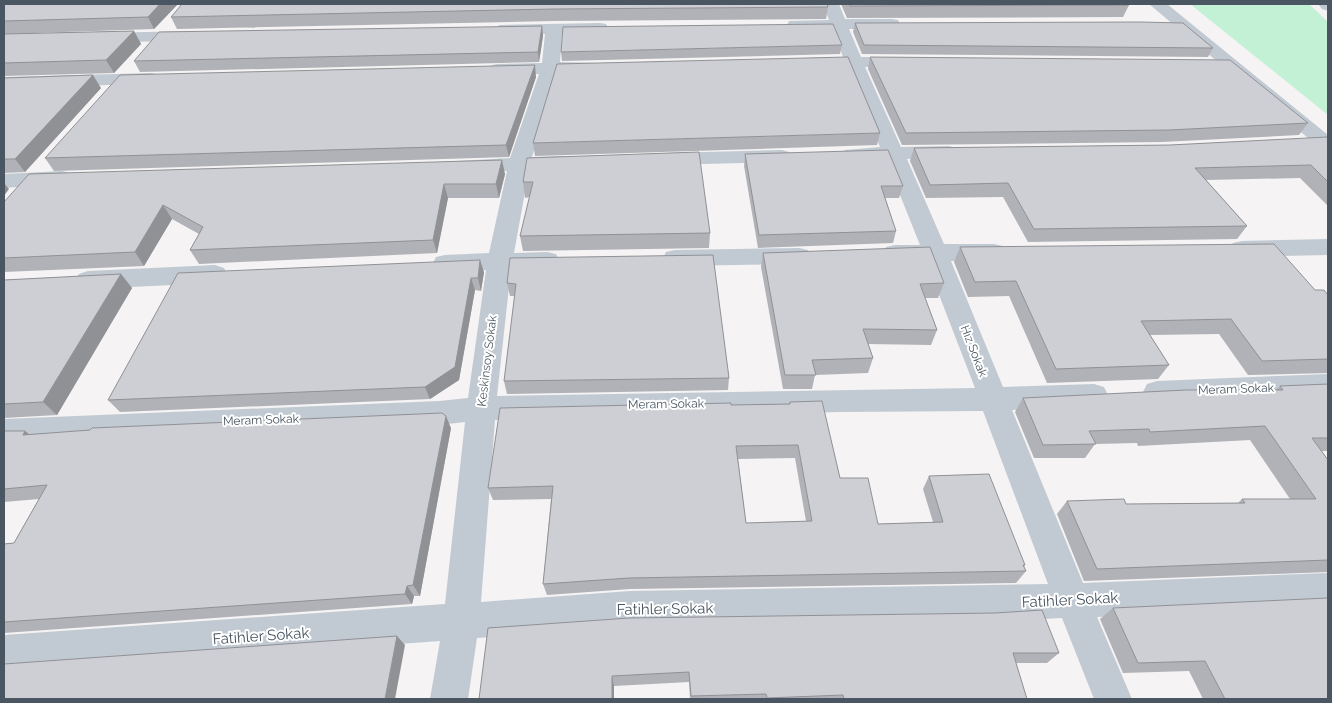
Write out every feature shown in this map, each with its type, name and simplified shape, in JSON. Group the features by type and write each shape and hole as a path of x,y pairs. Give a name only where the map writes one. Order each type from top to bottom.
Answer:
{"street":[{"path":"1157,4 1327,144"},
{"path":"782,25 835,14 907,24"},
{"name":"Hız Sokak","path":"835,14 892,153 936,252 1071,599 1113,699"},
{"path":"103,101 177,17"},
{"path":"1152,24 1181,24"},
{"path":"485,30 620,27"},
{"name":"Keskinsoy Sokak","path":"449,699 461,622 481,408 500,260 519,164 550,68 554,28"},
{"path":"83,38 208,36"},
{"path":"794,62 921,62"},
{"path":"1201,64 1230,65"},
{"path":"482,70 606,66"},
{"path":"4,83 170,78"},
{"path":"1296,144 1327,144"},
{"path":"835,154 972,152"},
{"path":"642,160 806,155"},
{"path":"16,199 52,158"},
{"path":"441,167 585,162"},
{"path":"4,181 82,178"},
{"path":"1222,250 1328,247"},
{"path":"870,254 1015,252"},
{"path":"657,258 822,256"},
{"path":"422,264 500,260 569,260"},
{"path":"62,281 238,273"},
{"name":"Meram Sokak","path":"4,431 439,413 481,408 831,400 993,399 1328,385"},
{"name":"Fatihler Sokak","path":"4,654 630,609 985,604 1328,590"}],"green space":[{"path":"1190,4 1309,4 1328,22 1328,115"}],"building":[{"path":"4,4 160,4 148,17 4,21"},
{"path":"182,4 827,4 828,7 553,9 171,17"},
{"path":"849,4 1128,4 1129,5 850,6"},
{"path":"855,23 1183,23 1213,48 864,45"},
{"path":"833,24 842,45 561,52 563,27"},
{"path":"542,26 538,52 134,61 159,32"},
{"path":"134,31 106,60 4,63 4,34"},
{"path":"848,57 880,133 533,143 557,64"},
{"path":"870,57 1230,60 1308,123 1169,130 906,133"},
{"path":"535,65 506,145 45,158 120,75"},
{"path":"93,75 15,159 4,159 4,78"},
{"path":"1327,137 1328,182 1311,165 1195,168 1247,226 1034,229 1008,183 930,185 914,148 1170,145"},
{"path":"888,150 903,186 881,186 896,231 759,235 745,154"},
{"path":"699,152 710,233 520,236 533,182 523,182 527,158"},
{"path":"502,160 496,184 444,184 433,240 190,250 203,227 163,205 135,252 4,258 4,202 29,174"},
{"path":"1274,244 1315,290 1324,290 1328,295 1328,359 1262,361 1231,319 1141,321 1169,365 1056,369 1016,281 975,282 960,247"},
{"path":"930,247 944,283 920,284 937,330 863,329 873,358 812,360 816,375 785,375 763,253"},
{"path":"713,255 729,378 504,381 516,284 507,283 510,258"},
{"path":"480,260 478,278 471,278 455,367 425,387 108,400 178,273"},
{"path":"121,274 43,402 4,404 4,280"},
{"path":"1328,384 1328,438 1312,438 1328,460 1328,560 1097,569 1067,501 1124,499 1126,504 1245,503 1242,499 1316,499 1265,426 1150,432 1149,429 1089,431 1096,444 1043,445 1023,398 1186,390 1283,390 1280,386"},
{"path":"822,401 840,478 868,478 878,524 943,522 929,476 989,474 1026,571 629,578 543,584 553,486 488,488 500,408 731,403 731,405 790,404 790,402","holes":["798,445 812,521 746,523 736,446"]},
{"path":"442,413 446,416 413,585 407,586 405,594 4,622 4,544 14,543 47,485 4,489 4,431 25,431 23,435 90,430 92,428"},
{"path":"1328,598 1328,699 1225,699 1205,661 1138,663 1113,608"},
{"path":"1042,610 1059,653 1013,653 1027,699 844,699 843,695 767,698 766,694 691,696 689,672 612,676 612,699 479,699 488,628 629,618 995,613"},
{"path":"397,636 385,699 4,699 4,664"}]}
